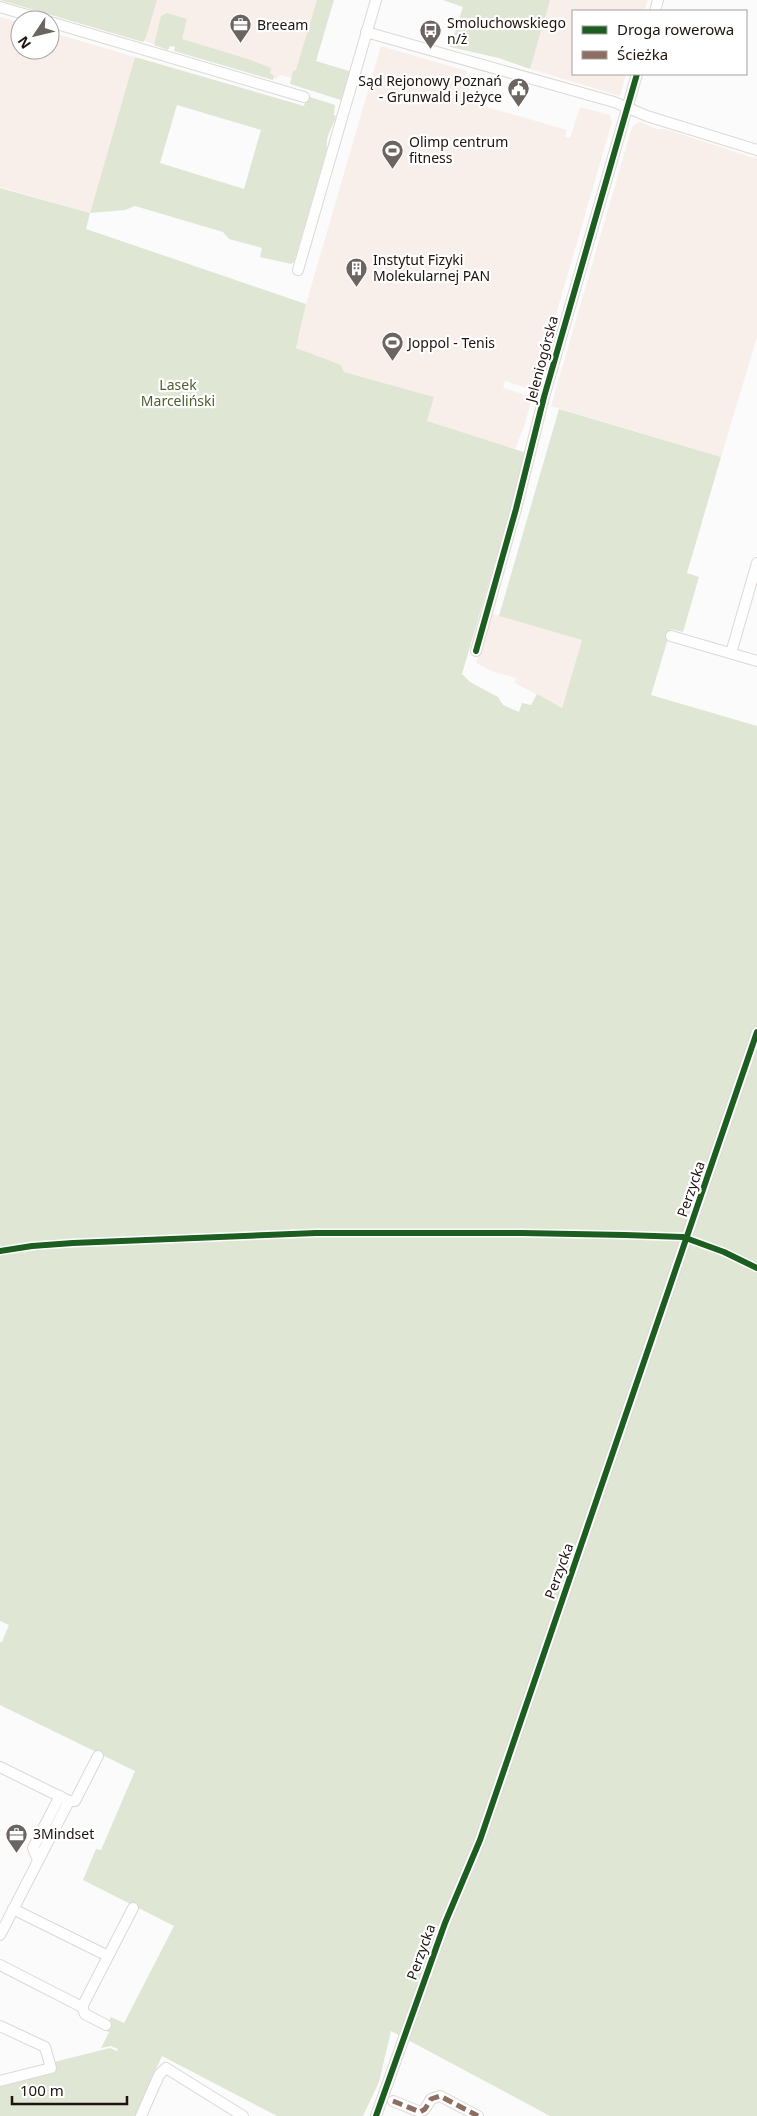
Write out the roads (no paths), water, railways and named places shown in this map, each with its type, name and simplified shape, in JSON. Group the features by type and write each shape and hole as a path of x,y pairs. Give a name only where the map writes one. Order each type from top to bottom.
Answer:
{"street":[{"path":"298,270 376,0"},
{"path":"60,25 304,97"},
{"path":"366,32 614,102 653,118 757,150"},
{"name":"Jeleniogórska","path":"476,651 518,502 544,396 637,75"},
{"path":"731,653 757,563"},
{"path":"671,636 757,661"},
{"name":"Perzycka","path":"376,2116 445,1923 480,1840 757,1032"},
{"path":"0,1766 64,1799 75,1801 98,1756"},
{"path":"0,1935 38,1860 64,1799"},
{"path":"82,2007 133,1908"},
{"path":"13,1909 108,1956"},
{"path":"0,1965 82,2007 85,2014 106,2025"},
{"path":"0,2026 45,2047 50,2068 0,2081"},
{"path":"141,2116 159,2075 166,2068 243,2116"},
{"path":"393,2101 420,2112 425,2109 430,2099 440,2096 478,2116"}],"place":[{"name":"Breeam","path":"241,44"},
{"name":"Smoluchowskiego n/ż","path":"431,50"},
{"name":"Sąd Rejonowy Poznań - Grunwald i Jeżyce","path":"518,108"},
{"name":"Olimp centrum fitness","path":"393,169"},
{"name":"Instytut Fizyki Molekularnej PAN","path":"357,287"},
{"name":"Joppol - Tenis","path":"392,362"},
{"name":"3Mindset","path":"17,1853"}],"park label":[{"name":"Lasek Marceliński","path":"178,394"}]}
